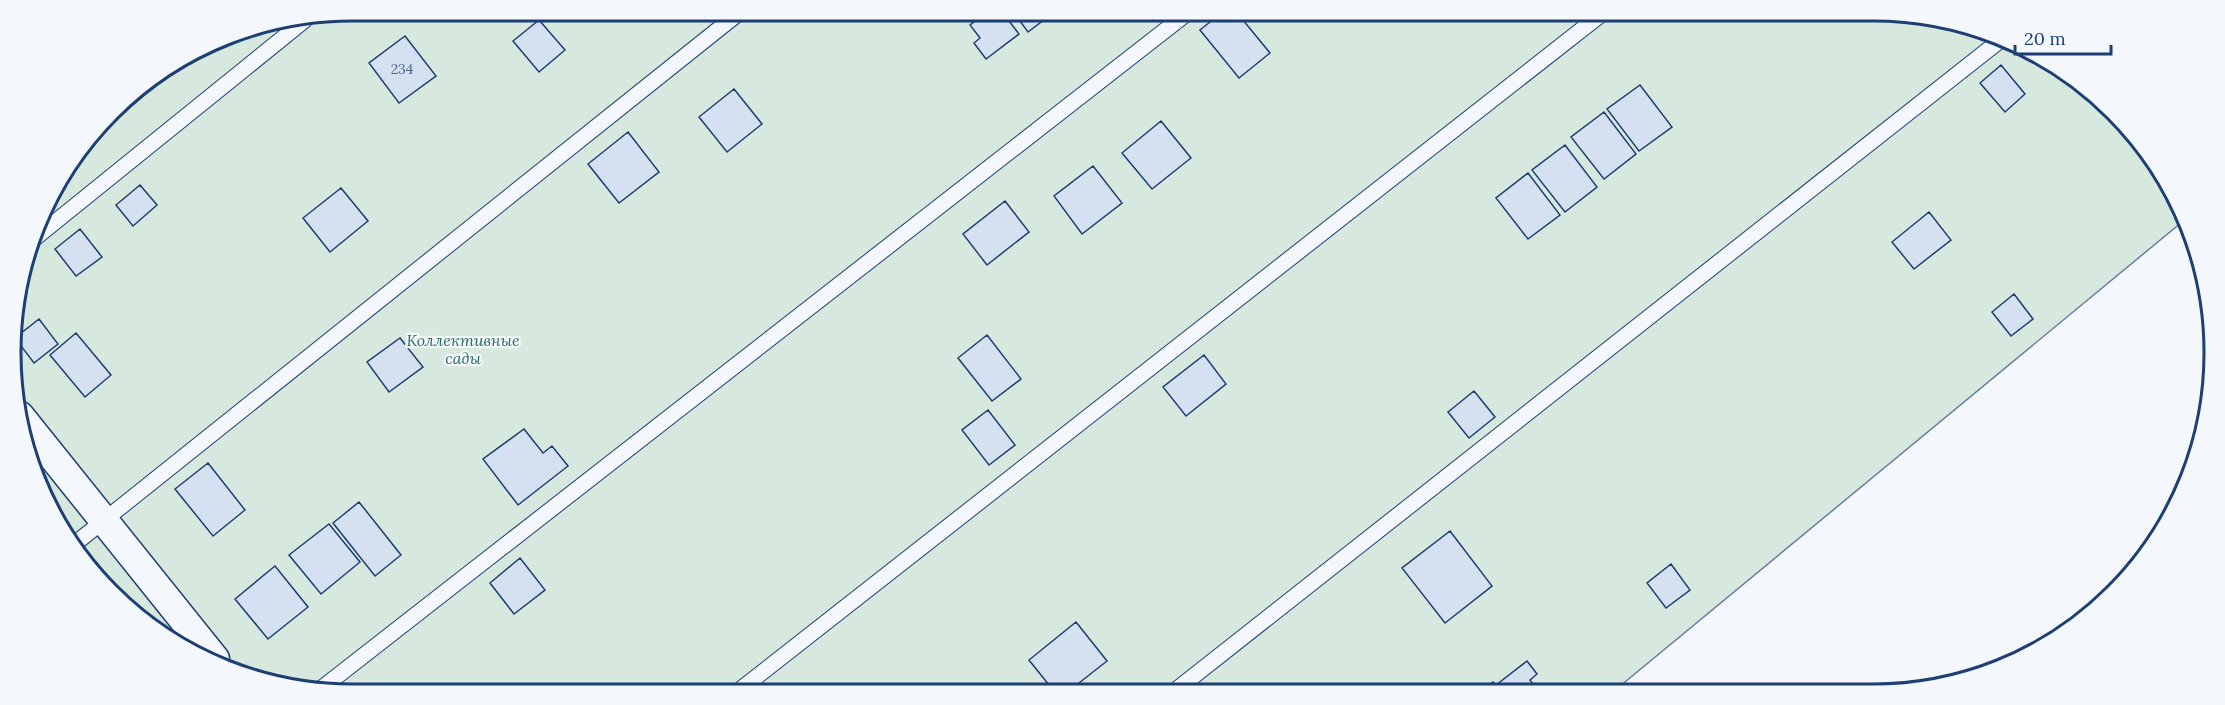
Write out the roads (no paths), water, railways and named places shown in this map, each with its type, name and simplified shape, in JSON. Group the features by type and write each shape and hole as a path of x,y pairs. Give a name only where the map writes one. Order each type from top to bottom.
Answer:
{"street":[{"path":"30,428 209,651"}],"lane":[{"path":"79,540 729,21"},
{"path":"329,683 1177,21"},
{"path":"747,684 1593,21"},
{"path":"44,231 297,26"},
{"path":"1184,684 1995,45"}],"park label":[{"name":"Коллективные сады","path":"463,349"}]}
